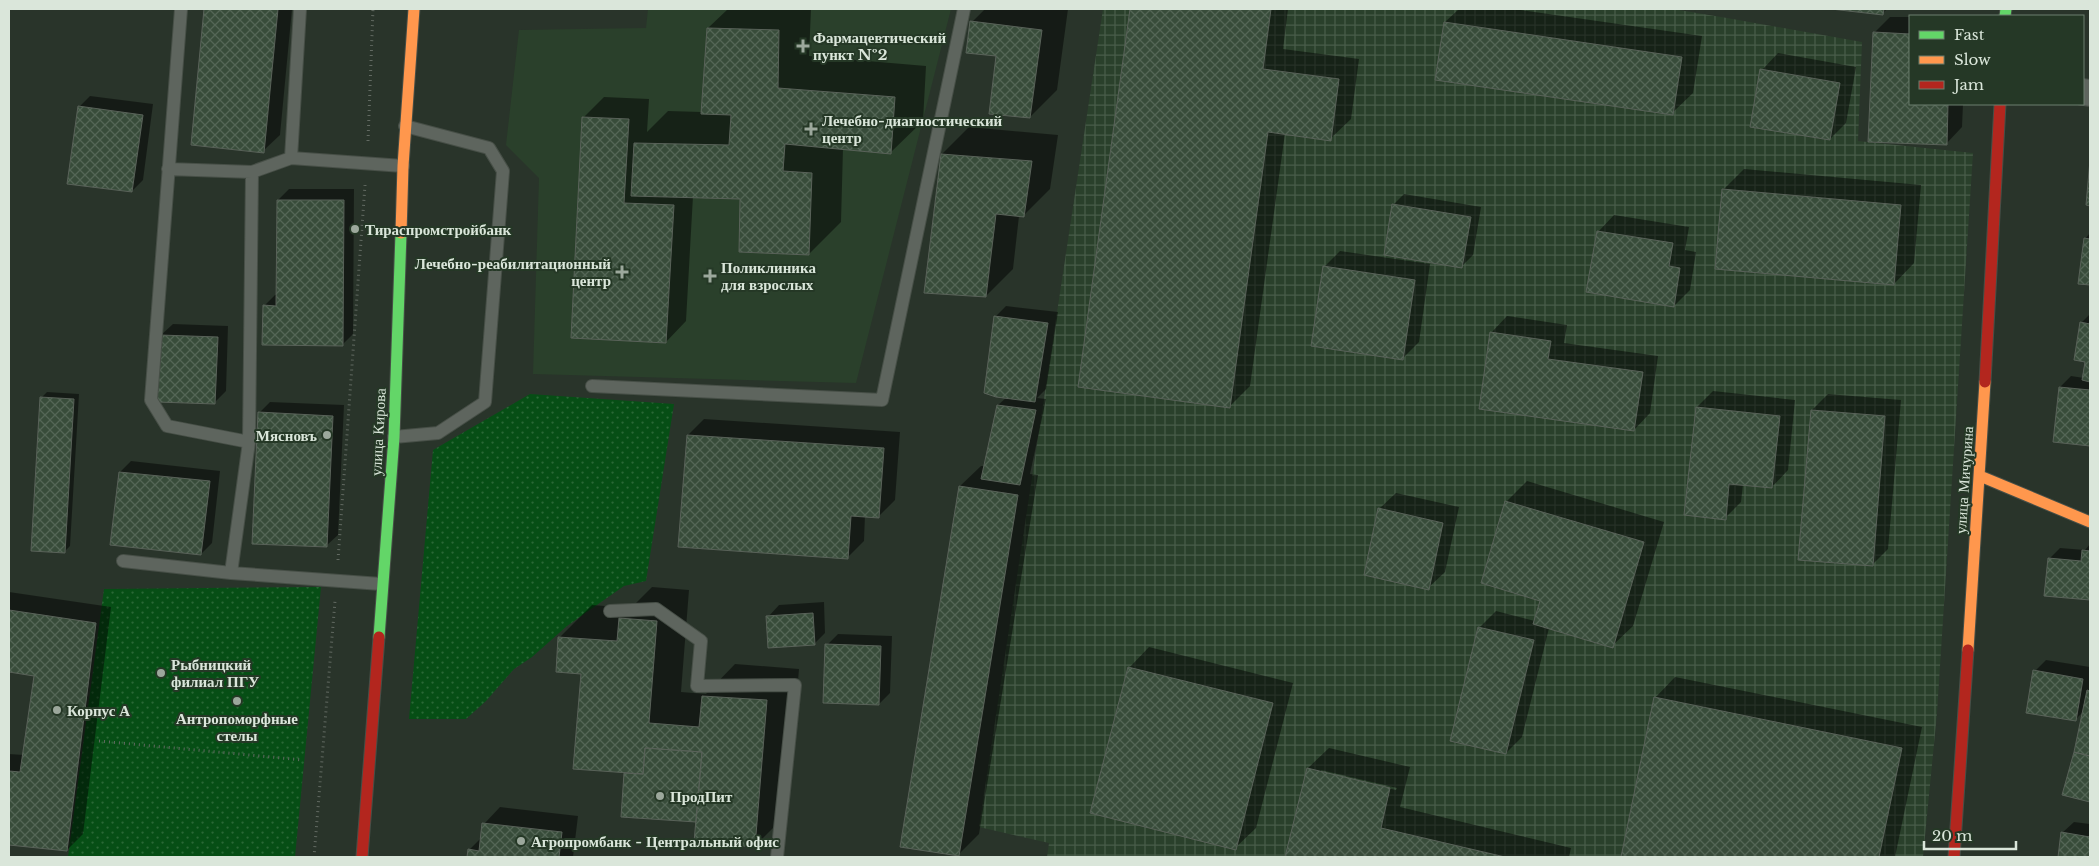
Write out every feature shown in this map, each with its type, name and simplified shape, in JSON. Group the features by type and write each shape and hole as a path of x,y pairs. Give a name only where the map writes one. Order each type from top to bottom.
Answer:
{"street":[{"name":"улица Кирова","path":"362,857 381,584 394,437 403,166 414,9"},
{"name":"улица Мичурина","path":"1954,857 1980,476 2000,105"},
{"path":"1980,476 2090,522"}],"lane":[{"path":"181,9 151,400 167,426 248,442"},
{"path":"291,158 300,9"},
{"path":"592,386 882,400 964,9"},
{"path":"394,437 438,433 485,402 504,171 489,148 405,126"},
{"path":"168,169 252,172 291,158 403,166"},
{"path":"231,573 248,442 252,172"},
{"path":"123,561 231,573 381,584"},
{"path":"610,611 656,609 700,641 697,686 795,685 777,857"}],"path":[{"path":"314,857 337,581 367,163 372,9"},
{"path":"99,741 303,760"}],"shaded area":[{"name":"Поликлиника для взрослых","path":"648,9 951,9 856,383 533,374 539,178 506,145 519,30 646,28"},
{"path":"1103,9 1673,9 1862,42 1858,141 1973,153 1937,713 1923,857 1047,857 1049,843 979,827"}],"green space":[{"path":"530,394 674,404 646,581 624,586 567,626 532,657 514,669 486,701 466,719 409,719 433,450"},
{"name":"Рыбницкий филиал ПГУ","path":"321,587 295,857 68,857 104,589"}],"building":[{"path":"204,9 278,9 264,153 191,145"},
{"path":"1130,9 1271,9 1263,69 1339,79 1331,141 1268,132 1230,408 1078,387"},
{"path":"1831,9 1884,9 1883,15"},
{"path":"970,21 1042,30 1030,118 989,114 996,56 966,53"},
{"path":"1444,22 1682,57 1673,115 1435,80"},
{"name":"Лечебно-диагностический центр","path":"707,28 779,30 778,88 895,97 891,154 785,144 783,171 812,173 809,255 739,252 740,199 631,196 634,143 729,145 731,115 701,114"},
{"path":"1873,32 1909,34 1909,105 1948,105 1947,145 1868,142"},
{"path":"1760,69 1840,83 1830,140 1750,127"},
{"path":"78,106 143,115 132,192 67,184"},
{"name":"Лечебно-реабилитационный центр","path":"582,117 629,119 624,203 674,205 666,343 571,338"},
{"path":"941,154 1032,161 1024,217 996,214 986,297 924,293"},
{"path":"2090,160 2090,206 2086,205"},
{"path":"1722,189 1901,205 1894,285 1715,269"},
{"path":"277,200 344,200 343,346 262,345 263,305 276,306"},
{"path":"1392,204 1471,217 1462,268 1384,255"},
{"path":"1597,231 1673,243 1669,266 1680,268 1674,307 1586,292"},
{"path":"2084,238 2090,239 2090,285 2078,284"},
{"path":"1323,266 1415,280 1403,360 1311,346"},
{"path":"994,316 1048,323 1035,402 996,397 984,393"},
{"path":"2080,322 2090,324 2090,382 2082,380 2085,362 2074,360"},
{"path":"1490,332 1551,341 1548,359 1643,372 1634,431 1479,409"},
{"path":"160,335 218,337 215,404 157,402"},
{"path":"2059,387 2090,390 2090,446 2053,442"},
{"path":"40,397 74,399 65,553 31,551"},
{"path":"997,405 1036,410 1020,485 981,479"},
{"path":"1696,407 1780,416 1772,488 1729,484 1726,520 1684,515"},
{"path":"1811,410 1885,416 1873,566 1798,560"},
{"path":"258,412 333,416 327,547 252,544"},
{"path":"687,435 884,448 879,518 851,516 848,559 678,547"},
{"path":"119,472 210,481 201,555 110,545"},
{"path":"959,486 1018,495 959,856 900,847"},
{"path":"1505,501 1644,542 1613,648 1533,624 1540,601 1481,583"},
{"path":"1378,508 1443,523 1429,590 1364,575"},
{"path":"2082,550 2090,551 2090,600 2044,596 2048,558 2081,561"},
{"name":"Корпус А","path":"9,610 96,623 67,851 9,845 9,771 20,772 34,676 9,672"},
{"path":"813,613 815,645 768,648 766,616"},
{"path":"619,618 657,621 649,723 699,727 702,696 767,700 755,847 694,842 702,752 645,748 643,774 573,769 581,674 556,672 558,637 617,641"},
{"path":"1478,627 1534,640 1506,754 1450,741"},
{"path":"825,644 881,646 879,705 823,703"},
{"path":"1128,667 1273,703 1236,850 1090,813"},
{"path":"2033,670 2083,679 2076,721 2026,713"},
{"path":"2087,690 2090,691 2090,756 2074,752"},
{"path":"1654,697 1902,748 1879,857 1621,857"},
{"name":"ПродПит","path":"645,748 702,752 696,822 621,817 624,773 643,774"},
{"path":"2074,752 2090,756 2090,802 2062,795"},
{"path":"1307,768 1390,788 1381,828 1505,857 1285,857"},
{"name":"Агропромбанк - Центральный офис","path":"482,823 562,832 559,857 467,857 468,849 479,851"},
{"path":"2061,832 2090,837 2090,857 2058,857"}],"traffic: fast":[{"path":"2005,15 2006,9"},
{"path":"379,637 394,437 401,233"}],"traffic: slow":[{"path":"401,233 403,166 414,9"},
{"path":"1968,650 1985,382"},
{"path":"1980,476 2090,522"}],"traffic: jam":[{"path":"1985,382 2000,105"},
{"path":"362,857 379,637"},
{"path":"1954,857 1968,650"}],"place":[{"name":"Фармацевтический пункт №2","path":"803,46"},
{"name":"Лечебно-диагностический центр","path":"811,129"},
{"name":"Тираспромстройбанк","path":"355,229"},
{"name":"Лечебно-реабилитационный центр","path":"622,272"},
{"name":"Поликлиника для взрослых","path":"710,276"},
{"name":"Мясновъ","path":"327,435"},
{"name":"Рыбницкий филиал ПГУ","path":"161,673"},
{"name":"Антропоморфные стелы","path":"237,701"},
{"name":"Корпус А","path":"57,710"},
{"name":"ПродПит","path":"660,796"},
{"name":"Агропромбанк - Центральный офис","path":"521,841"}]}
